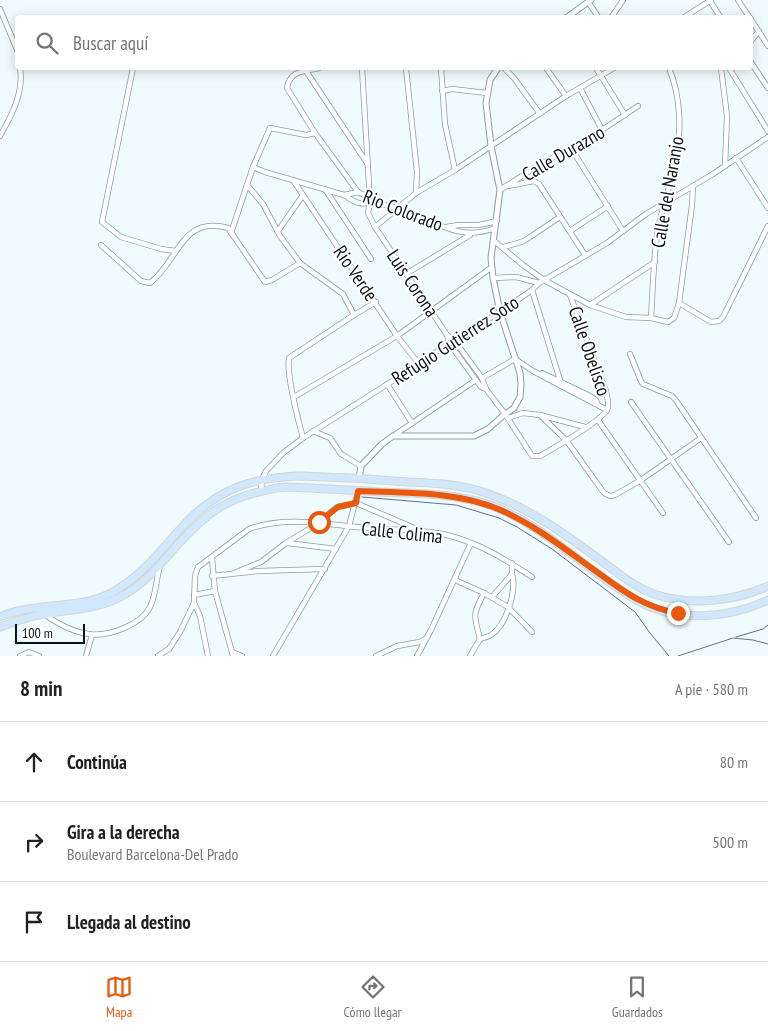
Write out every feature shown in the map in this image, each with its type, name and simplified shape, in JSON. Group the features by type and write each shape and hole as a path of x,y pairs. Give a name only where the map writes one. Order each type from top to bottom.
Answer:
{"main road":[{"path":"0,617 40,606 94,600 108,594 140,573 198,511 217,498 240,486 262,479 302,476 441,484 484,492 501,498 537,517 568,537 625,580 657,595 697,600 721,599 741,596 768,586"},
{"path":"0,628 43,614 98,606 119,598 151,576 205,517 221,506 242,495 260,490 284,487 464,499 498,508 537,530 641,602 664,611 700,615 720,614 737,612 768,600"}],"street":[{"path":"613,15 624,0"},
{"path":"688,15 711,0 719,15"},
{"path":"738,0 748,15"},
{"path":"570,15 590,1 597,15"},
{"path":"0,9 15,45"},
{"path":"753,23 768,46"},
{"path":"753,38 758,31"},
{"path":"753,66 768,88"},
{"path":"0,136 15,109 21,77 20,70"},
{"path":"133,70 102,222 121,237 160,249 176,251"},
{"path":"310,70 294,74 289,78 287,88 315,133 358,192"},
{"name":"Luis Corona","path":"362,70 370,202 368,212 375,227 447,335 454,340 482,378 486,389 507,416 532,456 535,457"},
{"path":"406,70 416,172 416,193"},
{"path":"441,70 445,124 455,170"},
{"path":"393,436 460,438 474,436 507,416 514,408 520,396 521,384 500,312 492,267 495,228 502,189 491,146 486,103 490,80 497,70"},
{"path":"506,70 540,114"},
{"path":"547,70 566,96"},
{"path":"597,70 625,115"},
{"path":"375,227 416,193 455,170 566,96 611,70"},
{"name":"Calle del Naranjo","path":"650,318 658,231 664,202 676,162 679,124 676,90 671,70"},
{"path":"721,70 727,116 725,166"},
{"path":"730,70 768,131"},
{"path":"306,71 368,164"},
{"path":"580,88 602,130"},
{"path":"442,91 487,93"},
{"name":"Calle Durazno","path":"502,189 602,130 638,106"},
{"path":"231,233 253,167 270,128 306,135 315,133"},
{"name":"Refugio Gutierrez Soto","path":"260,490 266,471 283,453 313,431 500,312 539,283 607,243 664,202 725,166 768,137"},
{"name":"Calle del Naranjo","path":"571,148 622,231"},
{"path":"736,158 768,208"},
{"name":"Rio Colorado","path":"253,167 344,195 358,192 366,196 370,202 397,208 459,232 471,234 495,228"},
{"name":"Rio Verde","path":"293,180 397,336 419,364"},
{"path":"502,189 534,181 539,184 585,255"},
{"path":"248,185 263,204 280,236 300,263 343,294 354,314"},
{"path":"494,240 544,280 590,305 626,317 650,318 668,322 671,321 679,303 693,186"},
{"path":"325,189 372,259"},
{"path":"278,231 303,195"},
{"path":"344,195 364,205 370,202"},
{"path":"570,231 608,206"},
{"path":"504,248 524,241 560,217"},
{"path":"445,227 480,225 497,221"},
{"path":"102,245 141,281 150,283 159,276 183,239 206,225 228,228 265,282 272,280 300,263"},
{"path":"679,303 711,322 719,321 723,317 768,226"},
{"path":"406,274 471,234"},
{"path":"590,305 655,262"},
{"path":"294,397 397,336 492,267"},
{"path":"494,278 516,277 539,283"},
{"path":"532,290 560,380"},
{"name":"Calle Obelisco","path":"535,457 540,456 598,420 607,410 606,391 570,295"},
{"path":"303,438 288,361 292,355 354,314 376,302"},
{"path":"447,335 449,343 481,387 486,389"},
{"path":"630,354 641,382 675,399 756,518"},
{"path":"515,360 607,410"},
{"path":"482,378 515,360"},
{"path":"534,371 560,380 594,398 597,404"},
{"path":"359,479 361,466 382,444 476,380"},
{"path":"387,384 412,423"},
{"path":"630,402 728,542"},
{"path":"507,416 523,413 540,415 585,427"},
{"path":"540,415 566,440 604,493 610,496 641,480 701,438"},
{"path":"598,420 663,513"},
{"path":"313,431 330,438 342,454 361,466"},
{"path":"273,656 349,526 358,491"},
{"path":"234,574 261,562 338,507 356,503 426,532"},
{"name":"Calle Colima","path":"158,656 169,649 180,632 194,603 195,576 198,567 249,529 259,526 305,521 446,535 489,550 532,577"},
{"path":"286,543 336,550"},
{"path":"416,656 472,543"},
{"path":"212,558 212,576 215,591 232,654 242,656"},
{"path":"470,656 480,639 491,636 501,625 513,597 512,563"},
{"path":"43,614 61,626 92,635 124,629 138,621 149,609 155,592 160,566"},
{"path":"212,576 325,569"},
{"path":"492,597 512,574"},
{"path":"455,580 492,597 508,608 532,632"},
{"path":"194,595 215,591"},
{"path":"480,639 474,618 475,609 484,593"},
{"path":"194,603 200,616 208,656"},
{"path":"86,656 92,635"},
{"path":"376,656 397,646 420,642 426,638"},
{"path":"169,649 170,656"},
{"path":"20,656 29,652 39,656"}],"waterway":[{"path":"362,497 456,505 499,518 517,527 552,549 635,612 669,656"},
{"path":"736,637 763,629 768,625"},
{"path":"678,656 733,638 768,644"}],"route":[{"path":"319,522 338,507 356,503 358,491 435,495 464,499 498,508 531,526 641,602 664,611 678,613"}]}
